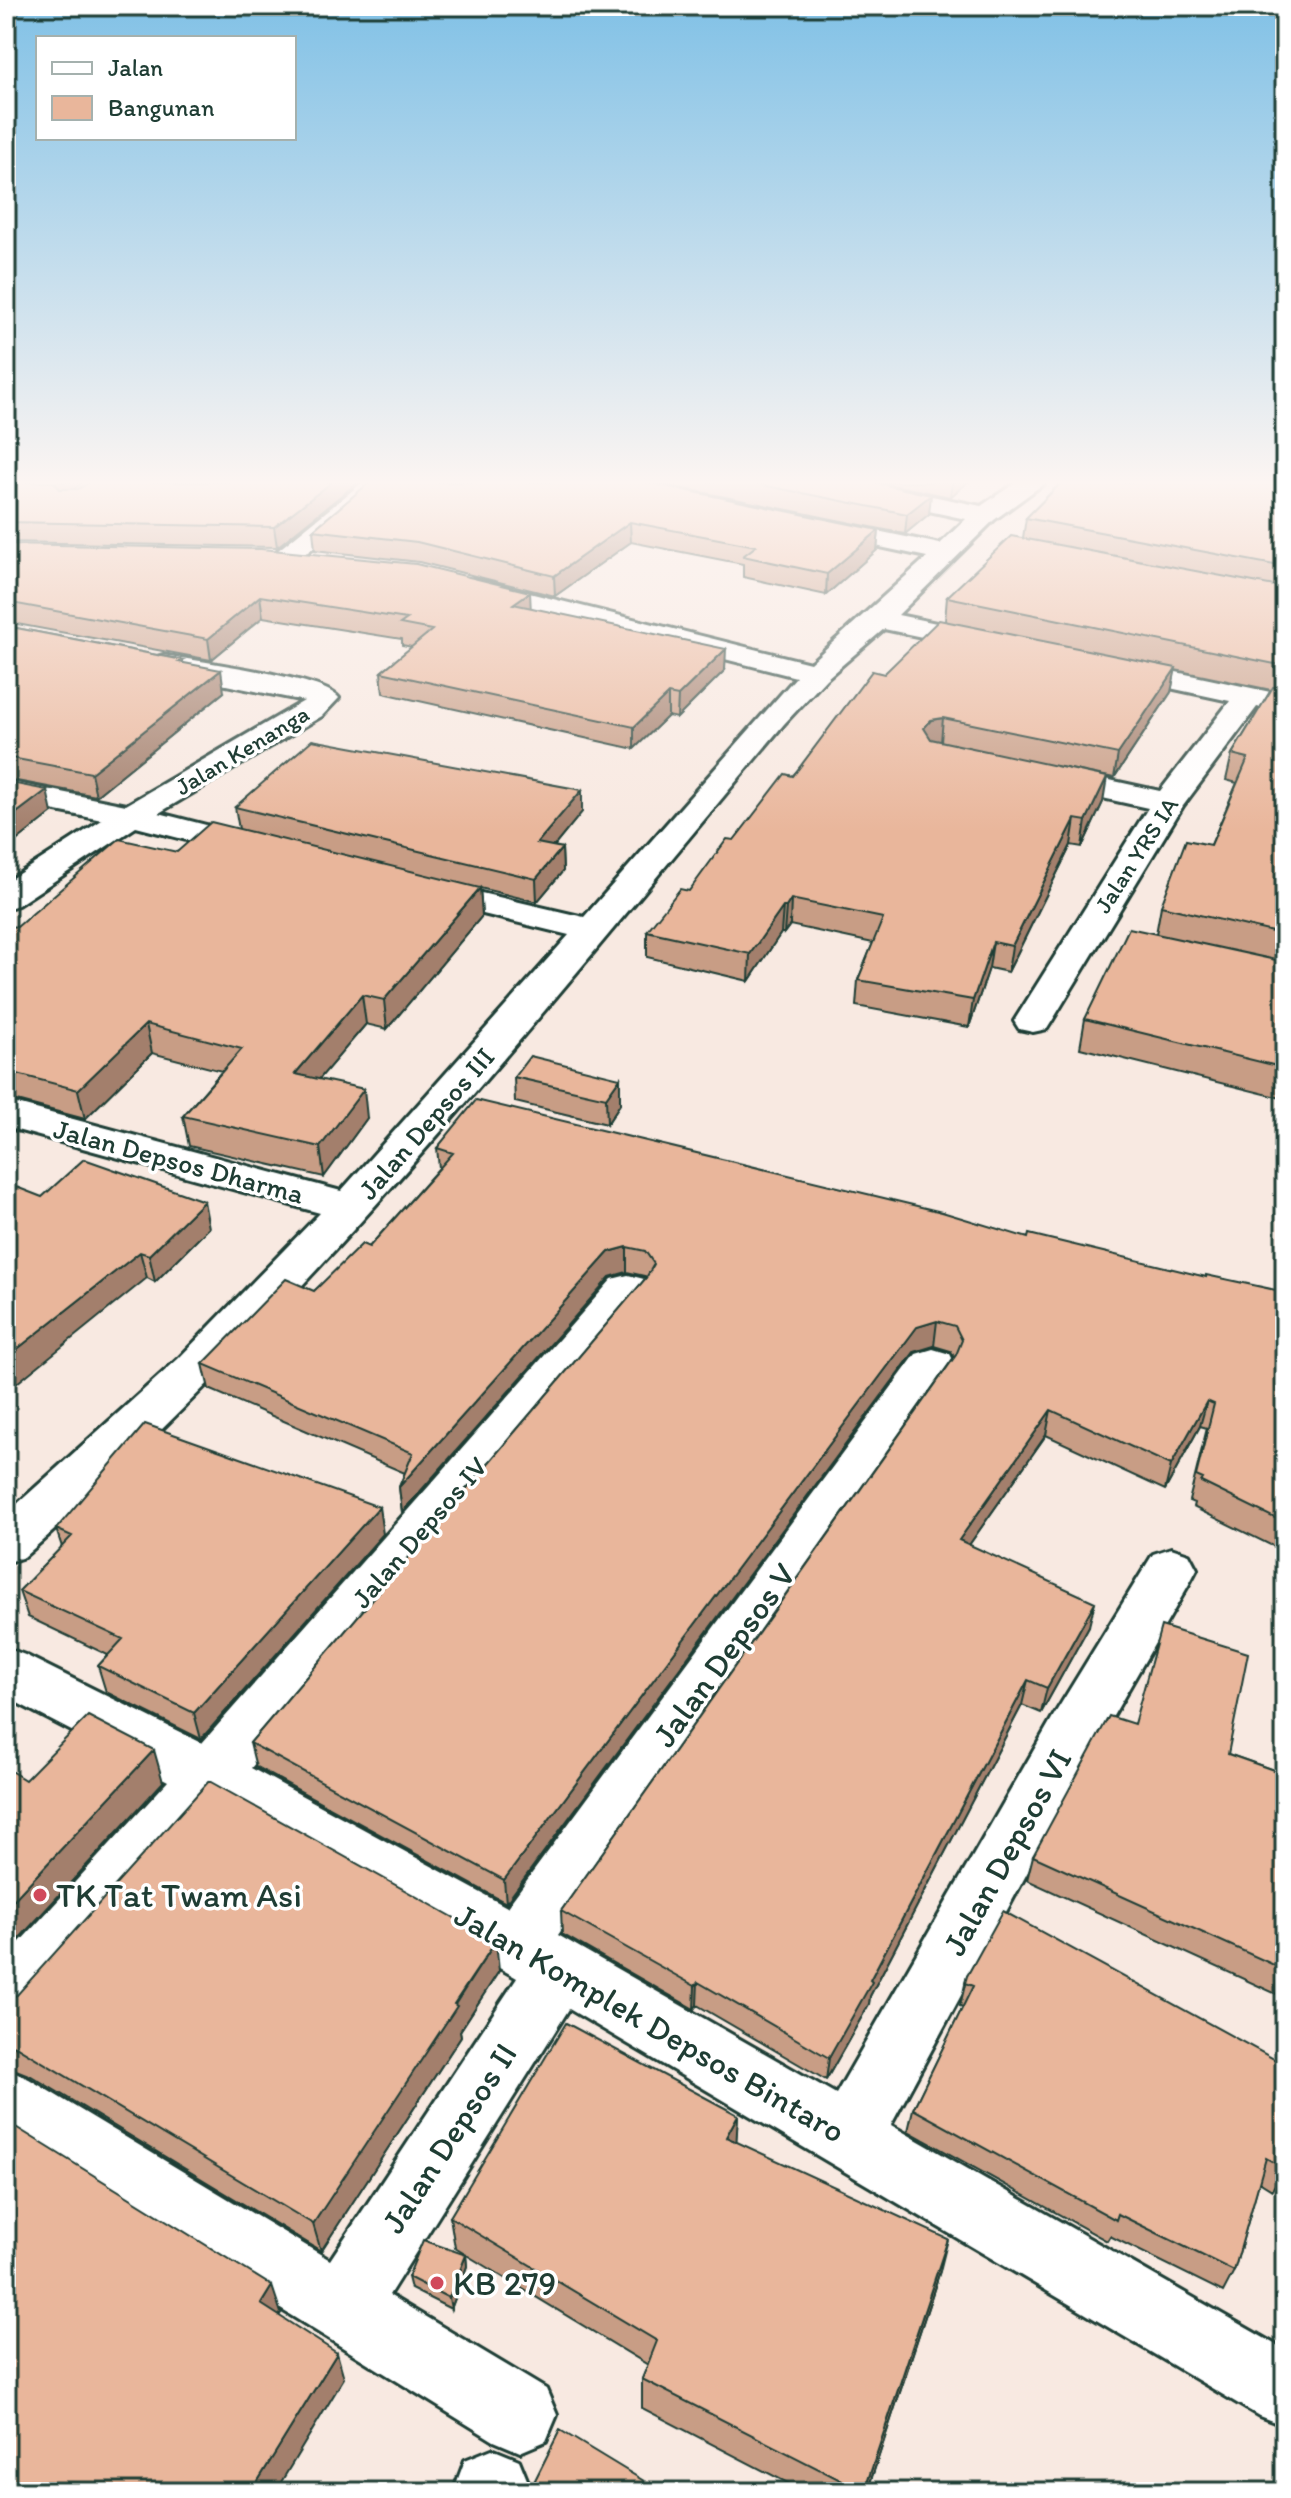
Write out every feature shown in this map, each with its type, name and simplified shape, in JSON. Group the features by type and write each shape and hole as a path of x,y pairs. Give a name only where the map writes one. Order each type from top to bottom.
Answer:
{"street":[{"path":"518,599 816,673"},
{"name":"Jalan Depsos III","path":"6,1543 80,1481 193,1374 352,1208 773,718 816,673 899,599"},
{"path":"878,619 1017,648"},
{"name":"Jalan Kenanga","path":"6,898 131,816 311,710 324,698 301,689 130,658"},
{"path":"1094,664 1285,704"},
{"name":"Jalan YRS IA","path":"1033,1021 1102,936 1168,803 1249,697"},
{"path":"1016,770 1168,803"},
{"path":"6,791 131,816 282,854"},
{"path":"388,881 593,930"},
{"path":"445,1101 491,1112"},
{"name":"Jalan Depsos Dharma","path":"6,1114 352,1208"},
{"name":"Jalan Depsos IV","path":"210,1775 628,1290"},
{"name":"Jalan Depsos V","path":"538,1956 933,1366"},
{"name":"Jalan Depsos VI","path":"848,2137 1074,1732 1171,1569"},
{"name":"Jalan Komplek Depsos Bintaro","path":"6,1671 210,1775 538,1956 848,2137 1281,2374"},
{"path":"6,2002 210,1775"},
{"name":"Jalan Depsos II","path":"340,2308 538,1956"},
{"path":"6,2102 520,2415"}],"building":[{"path":"6,599 257,599 208,639 6,602"},
{"path":"276,599 521,599 513,604 726,649 678,696 668,694 634,727 381,672 432,630 400,624 407,619"},
{"path":"955,599 1285,599 1285,666"},
{"path":"939,620 1176,668 1118,754 943,718 931,720 924,728 931,739 1107,777 1086,821 1075,819 1012,946 993,942 973,1000 858,980 883,918 791,899 750,954 647,931 680,889 689,891 727,839 734,840 785,774 793,776 872,671 884,674"},
{"path":"6,626 221,670 91,773 6,757"},
{"path":"1273,687 1285,689 1285,935 1161,906 1186,840 1211,845 1248,758 1232,754"},
{"path":"312,740 582,790 537,843 562,848 536,879 235,807"},
{"path":"6,782 47,790 6,821"},
{"path":"211,822 480,888 384,1000 362,995 295,1074 364,1089 320,1147 183,1116 242,1049 146,1024 78,1090 6,1071 6,928 17,927 119,839 177,852"},
{"path":"1129,928 1285,962 1285,1068 1085,1019"},
{"path":"530,1056 620,1078 606,1098 514,1077"},
{"path":"476,1100 942,1212 1028,1238 1029,1234 1206,1277 1285,1292 1285,1523 1201,1482 1203,1479 1196,1476 1214,1404 1207,1401 1171,1465 1051,1410 959,1540 1095,1602 1047,1688 1028,1680 870,1980 872,1982 829,2058 698,1982 695,1986 561,1911 956,1355 962,1340 955,1326 937,1321 917,1327 504,1880 250,1743 646,1278 654,1264 645,1251 627,1247 609,1252 399,1487 413,1453 203,1364 286,1279 314,1291 362,1244 369,1247 453,1153 437,1148"},
{"path":"84,1159 204,1201 149,1255 140,1252 6,1358 6,1183 42,1197"},
{"path":"145,1424 379,1507 194,1713 98,1666 123,1639 19,1591 72,1536 56,1529"},
{"path":"1161,1626 1248,1653 1228,1754 1285,1774 1285,1970 1033,1856 1109,1716 1134,1724"},
{"path":"88,1716 154,1750 6,1908 6,1768 25,1780"},
{"path":"209,1781 496,1941 454,2004 457,2006 313,2224 6,2043 6,1999 17,1995"},
{"path":"1003,1911 1285,2065 1285,2165 1284,2168 1266,2158 1234,2271 1118,2214 1116,2220 913,2109 973,1986 965,1983 967,1976"},
{"path":"566,2023 738,2115 726,2137 948,2239 864,2492 642,2379 657,2341 450,2217"},
{"path":"6,2121 272,2286 261,2304 337,2353 251,2492 6,2492"},
{"path":"423,2240 466,2255 449,2298 408,2277"},
{"path":"560,2430 662,2492 529,2492"}],"place":[{"name":"TK Tat Twam Asi","path":"40,1895"},
{"name":"KB 279","path":"437,2283"}]}
